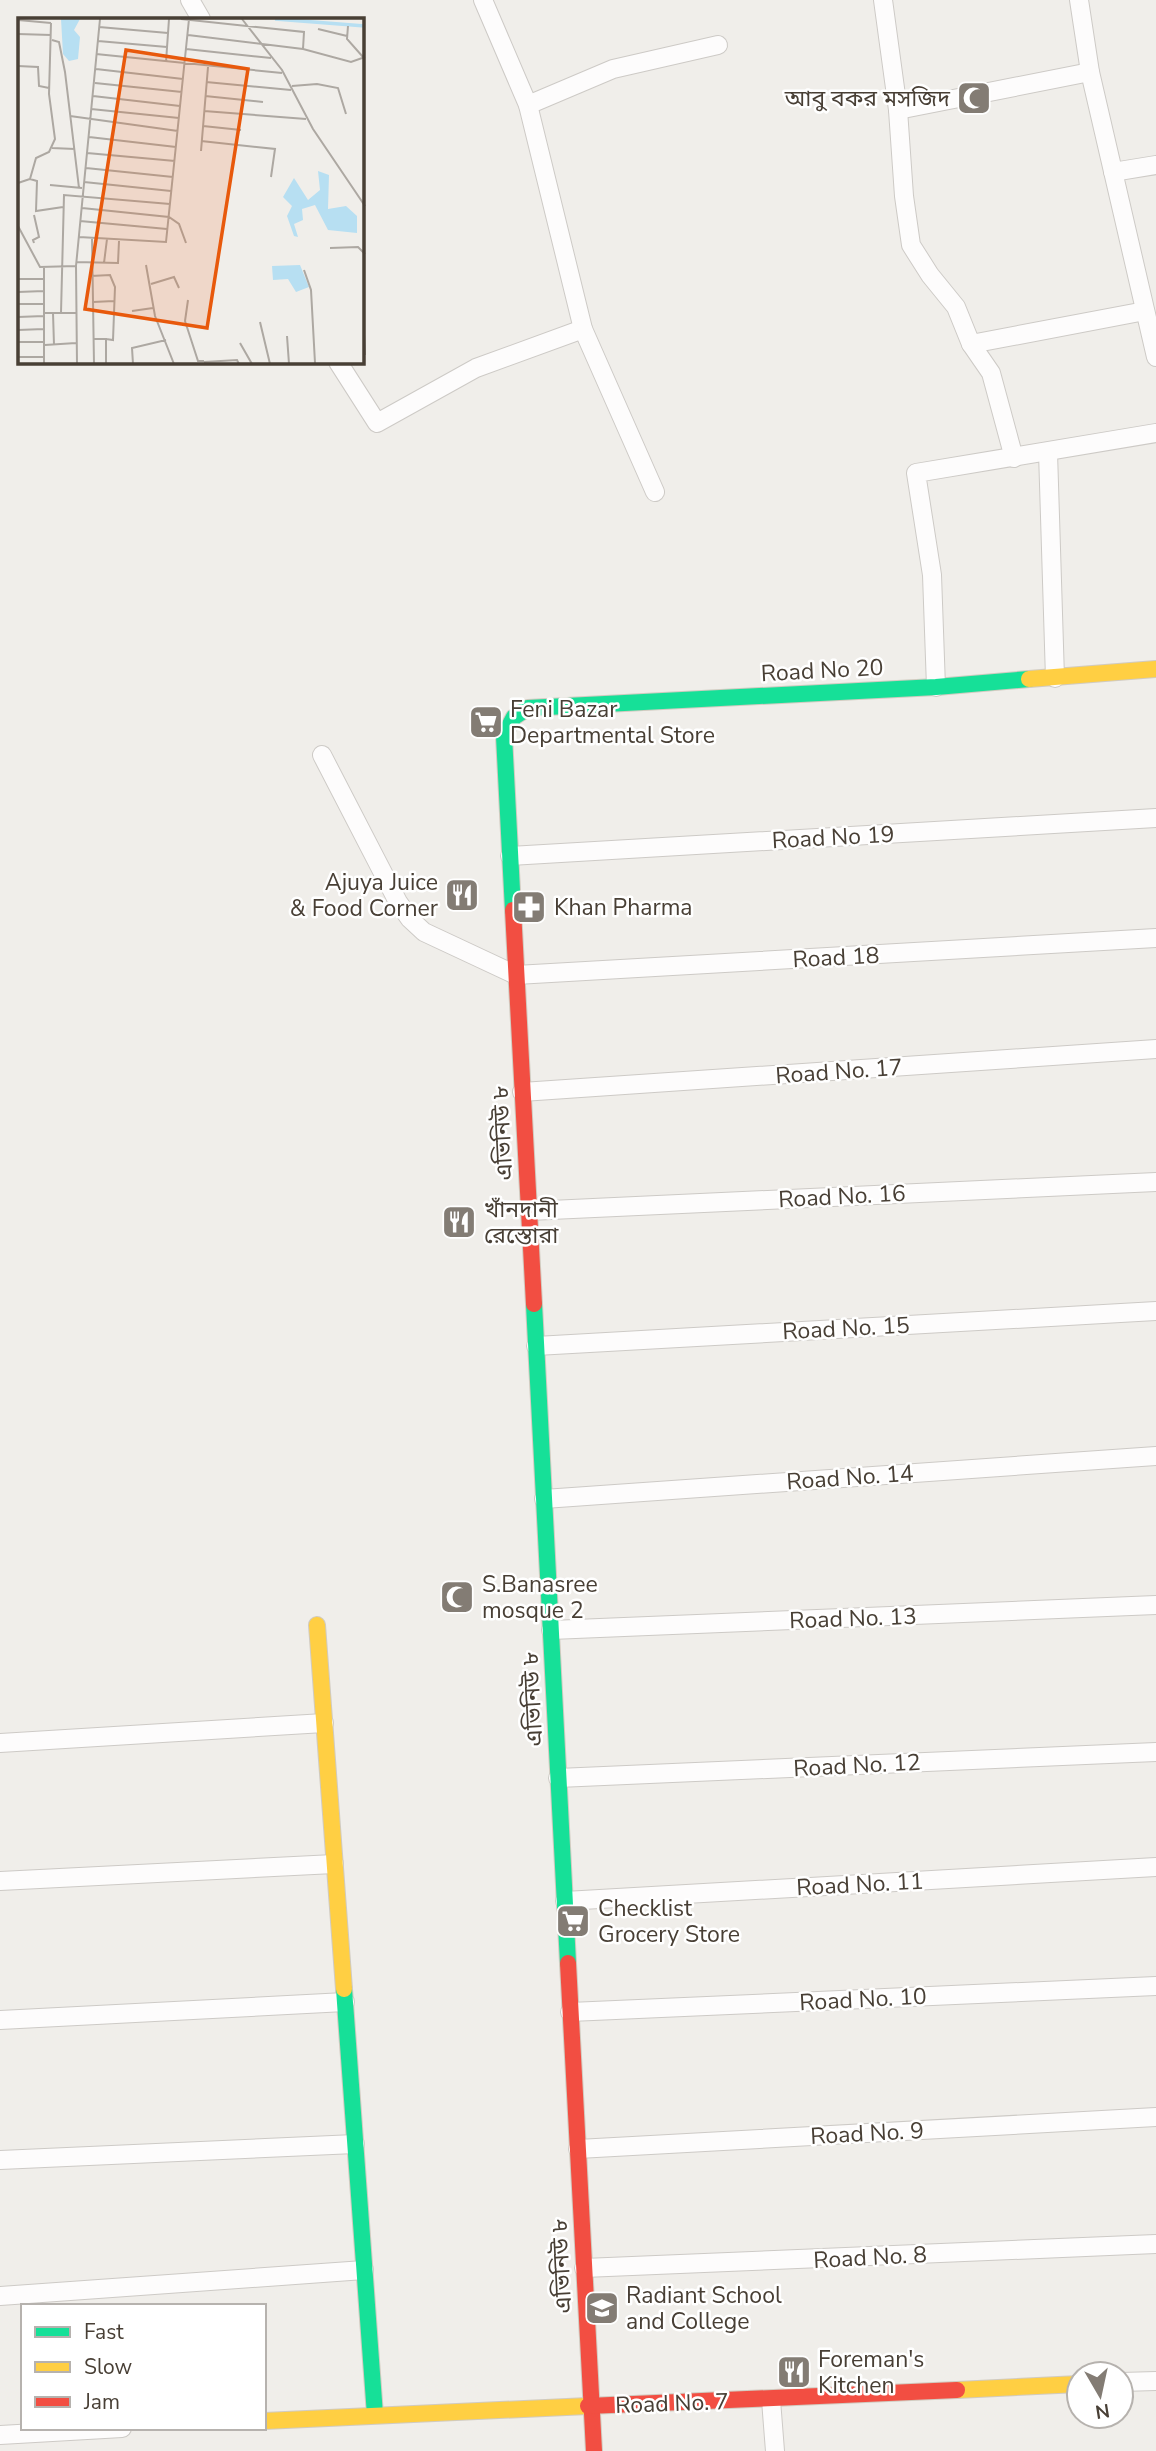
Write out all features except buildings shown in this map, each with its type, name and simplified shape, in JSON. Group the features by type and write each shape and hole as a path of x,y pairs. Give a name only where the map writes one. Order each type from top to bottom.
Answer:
{"street":[{"path":"190,0 200,18"},
{"path":"483,0 528,105 583,329 654,492"},
{"path":"883,0 898,110 904,196 911,245 930,275 956,307 971,344 991,373 1014,458"},
{"path":"1079,0 1090,72 1148,304 1156,357"},
{"path":"528,105 614,69 718,45"},
{"path":"898,110 1090,72"},
{"path":"1113,172 1156,165"},
{"path":"971,344 1148,304"},
{"path":"339,364 377,423 476,368 583,329"},
{"path":"936,687 932,575 916,473 1156,433"},
{"path":"1048,452 1055,678"},
{"name":"Road No 20","path":"504,736 514,717 528,708 936,687 1156,669"},
{"name":"এভিনিউ ৮","path":"504,736 594,2451"},
{"path":"322,755 393,894 410,919 424,932 516,975"},
{"name":"Road No 19","path":"510,856 1156,818"},
{"name":"Road 18","path":"516,975 1156,938"},
{"name":"Road No. 17","path":"523,1092 1156,1049"},
{"name":"Road No. 16","path":"529,1211 1156,1182"},
{"name":"Road No. 15","path":"536,1346 1156,1311"},
{"name":"Road No. 14","path":"544,1499 1156,1456"},
{"name":"Road No. 13","path":"551,1630 1156,1605"},
{"path":"317,1625 375,2415"},
{"path":"0,1743 324,1723"},
{"name":"Road No. 12","path":"558,1778 1156,1752"},
{"path":"0,1881 334,1864"},
{"name":"Road No. 11","path":"565,1901 1156,1867"},
{"name":"Road No. 10","path":"570,2012 1156,1986"},
{"path":"0,2020 345,2002"},
{"name":"Road No. 9","path":"578,2149 1156,2117"},
{"path":"0,2160 355,2144"},
{"name":"Road No. 8","path":"584,2268 1156,2244"},
{"path":"0,2296 364,2270"},
{"path":"1135,2382 1156,2381"},
{"name":"Road No. 7","path":"266,2421 1065,2385"},
{"path":"771,2400 775,2451"},
{"path":"0,2435 87,2430"}],"traffic: fast":[{"path":"513,910 504,736 514,717 528,708 936,687 1029,679"},
{"path":"534,1304 568,1963"},
{"path":"344,1989 375,2415"}],"traffic: slow":[{"path":"1029,679 1156,669"},
{"path":"317,1625 344,1989"},
{"path":"957,2390 1065,2385"},
{"path":"266,2421 588,2406"}],"traffic: jam":[{"path":"513,910 534,1304"},
{"path":"568,1963 594,2451"},
{"path":"588,2406 957,2390"}],"place":[{"name":"আবু বকর মসজিদ","path":"974,98"},
{"name":"Feni Bazar Departmental Store","path":"486,722"},
{"name":"Ajuya Juice & Food Corner","path":"462,895"},
{"name":"Khan Pharma","path":"529,907"},
{"name":"খাঁনদানী রেস্তোরা","path":"459,1222"},
{"name":"S.Banasree mosque 2","path":"457,1597"},
{"name":"Checklist Grocery Store","path":"573,1921"},
{"name":"Radiant School and College","path":"602,2308"},
{"name":"Foreman's Kitchen","path":"794,2372"}]}
